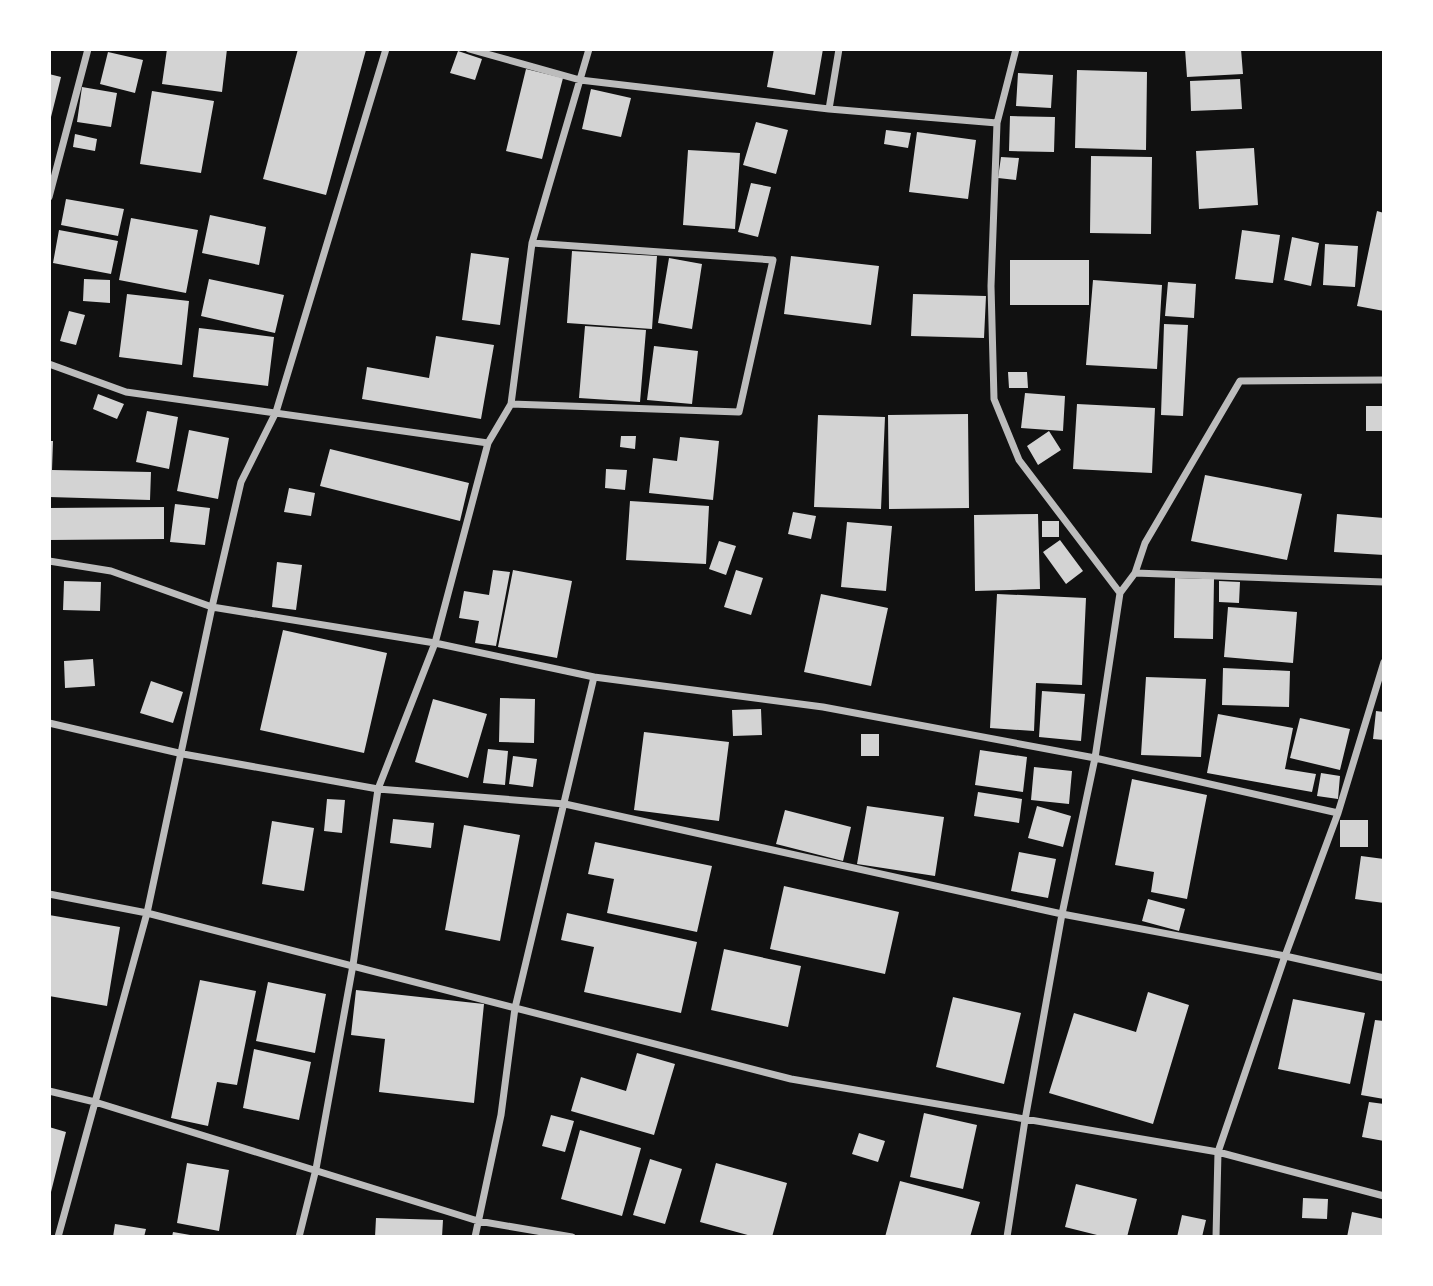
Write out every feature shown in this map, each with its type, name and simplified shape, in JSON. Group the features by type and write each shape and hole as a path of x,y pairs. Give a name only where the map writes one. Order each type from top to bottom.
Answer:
{"street":[{"path":"49,197 88,49"},
{"path":"58,1237 148,914 241,482 276,412 386,49"},
{"path":"469,49 580,80 829,108 997,123"},
{"path":"299,1237 316,1170 353,965 378,789 435,643 488,443 511,404 532,243 589,49"},
{"path":"829,108 839,49"},
{"path":"1016,49 997,123 991,286 994,399 1020,460 1120,593"},
{"path":"511,404 739,412 774,260 532,243"},
{"path":"49,364 126,392 488,443"},
{"path":"1007,1237 1062,914 1095,758 1120,593 1135,573 1145,543 1240,381 1384,380"},
{"path":"49,561 111,571 212,607 435,643 594,677 823,706 1095,758 1338,814"},
{"path":"1135,573 1384,582"},
{"path":"1216,1237 1218,1152 1285,956 1338,814 1384,662"},
{"path":"475,1237 501,1115 515,1008 594,677"},
{"path":"49,723 183,754 378,789 565,804 1062,914 1285,956 1384,978"},
{"path":"49,894 148,914 353,965 791,1079 1218,1152 1384,1196"},
{"path":"49,1091 95,1102 478,1221 572,1237"}],"building":[{"path":"167,49 227,49 222,92 162,84"},
{"path":"298,49 366,50 326,195 263,179"},
{"path":"774,49 823,49 815,95 767,87"},
{"path":"1185,49 1241,49 1243,74 1187,77"},
{"path":"458,51 482,59 475,80 450,73"},
{"path":"108,52 143,60 135,93 100,84"},
{"path":"526,69 563,78 542,159 506,151"},
{"path":"1077,70 1147,72 1146,150 1075,148"},
{"path":"1018,73 1053,75 1051,108 1016,106"},
{"path":"49,74 61,77 50,121 49,121"},
{"path":"1240,79 1242,109 1191,111 1190,81"},
{"path":"82,87 117,93 111,127 77,122"},
{"path":"591,89 631,98 621,137 582,129"},
{"path":"152,91 214,101 201,173 140,164"},
{"path":"1010,116 1055,117 1054,152 1009,151"},
{"path":"756,122 788,130 776,174 743,165"},
{"path":"886,130 911,133 908,148 884,144"},
{"path":"917,132 976,140 968,199 909,192"},
{"path":"75,134 97,139 95,151 73,147"},
{"path":"1254,148 1258,205 1199,209 1196,151"},
{"path":"688,150 740,153 735,229 683,225"},
{"path":"1091,156 1152,157 1151,234 1090,233"},
{"path":"1001,157 1019,158 1016,180 998,178"},
{"path":"751,183 771,187 758,237 738,232"},
{"path":"66,199 124,209 118,236 61,225"},
{"path":"1377,211 1384,213 1384,311 1357,306"},
{"path":"210,215 266,227 259,265 202,253"},
{"path":"131,218 198,230 186,293 119,280"},
{"path":"59,230 118,241 111,274 53,263"},
{"path":"1242,230 1280,235 1273,283 1235,279"},
{"path":"1292,237 1319,243 1311,286 1284,280"},
{"path":"1325,244 1358,246 1355,287 1323,285"},
{"path":"572,251 657,256 652,329 567,323"},
{"path":"471,253 509,258 500,325 462,320"},
{"path":"791,256 879,266 871,325 784,314"},
{"path":"669,258 702,264 692,329 658,323"},
{"path":"1010,260 1089,260 1089,305 1010,305"},
{"path":"84,279 110,280 110,303 83,301"},
{"path":"209,279 284,295 275,333 201,316"},
{"path":"1093,280 1162,285 1157,369 1086,365"},
{"path":"1168,282 1196,284 1194,318 1165,316"},
{"path":"127,294 189,301 182,365 119,357"},
{"path":"913,294 986,296 984,338 911,336"},
{"path":"69,311 85,315 76,345 60,341"},
{"path":"1164,324 1188,325 1183,416 1161,415"},
{"path":"585,326 646,330 640,402 579,398"},
{"path":"199,328 274,337 268,386 193,377"},
{"path":"436,336 494,345 481,419 362,399 367,367 429,378"},
{"path":"654,346 698,351 692,404 647,400"},
{"path":"1008,372 1027,372 1028,388 1009,388"},
{"path":"1025,393 1065,396 1063,431 1021,428"},
{"path":"98,394 124,404 117,419 93,409"},
{"path":"1077,404 1155,408 1152,473 1073,469"},
{"path":"1366,406 1384,406 1384,431 1366,431"},
{"path":"147,411 178,417 169,469 136,462"},
{"path":"968,414 969,508 889,509 888,415"},
{"path":"818,415 885,417 881,509 814,507"},
{"path":"189,430 229,438 218,499 177,491"},
{"path":"1049,431 1061,450 1038,465 1027,446"},
{"path":"621,436 636,436 635,449 620,447"},
{"path":"680,437 719,441 713,500 649,493 653,458 677,461"},
{"path":"49,441 53,441 52,470 151,472 150,500 49,497"},
{"path":"330,449 469,483 460,521 320,486"},
{"path":"606,469 627,470 625,490 605,488"},
{"path":"1205,475 1302,494 1287,560 1191,541"},
{"path":"289,488 315,493 311,516 284,512"},
{"path":"630,501 709,506 706,564 626,560"},
{"path":"175,504 210,508 205,545 170,542"},
{"path":"164,507 164,539 49,540 49,508"},
{"path":"793,512 816,516 811,539 788,534"},
{"path":"1038,514 1040,589 975,591 974,515"},
{"path":"1337,514 1384,518 1384,555 1334,552"},
{"path":"1042,521 1059,521 1059,537 1042,537"},
{"path":"847,522 892,526 886,591 841,587"},
{"path":"1060,540 1083,571 1066,584 1043,552"},
{"path":"719,541 736,546 726,575 709,569"},
{"path":"277,562 302,565 296,610 272,607"},
{"path":"493,570 510,572 496,646 475,643 479,621 459,618 464,591 489,595"},
{"path":"513,570 572,581 557,658 498,647"},
{"path":"736,570 763,578 751,615 724,607"},
{"path":"1175,578 1214,579 1213,639 1174,638"},
{"path":"64,581 101,582 100,611 63,610"},
{"path":"1219,581 1240,582 1239,603 1219,602"},
{"path":"821,594 888,608 871,686 804,672"},
{"path":"997,594 1086,598 1082,685 1036,683 1034,731 990,728"},
{"path":"1228,607 1297,612 1293,663 1224,657"},
{"path":"283,630 387,653 364,753 260,730"},
{"path":"93,659 95,686 65,688 64,661"},
{"path":"1223,668 1290,671 1289,707 1222,705"},
{"path":"1146,677 1206,679 1201,757 1141,755"},
{"path":"151,681 183,692 173,723 140,713"},
{"path":"1042,691 1085,694 1081,741 1039,737"},
{"path":"500,698 535,699 534,743 499,742"},
{"path":"433,699 487,714 468,778 415,762"},
{"path":"761,709 762,735 733,736 732,710"},
{"path":"1376,711 1384,712 1384,740 1373,739"},
{"path":"1218,714 1293,728 1285,769 1316,774 1312,792 1207,773"},
{"path":"1300,718 1350,729 1340,770 1290,758"},
{"path":"644,732 729,742 719,821 634,810"},
{"path":"861,734 879,734 879,756 861,756"},
{"path":"488,749 508,751 505,785 483,783"},
{"path":"980,750 1027,757 1023,792 975,785"},
{"path":"513,756 537,759 533,787 509,784"},
{"path":"1034,767 1072,771 1069,804 1031,800"},
{"path":"1321,773 1340,776 1338,799 1317,796"},
{"path":"1132,779 1207,795 1187,899 1151,892 1154,872 1115,865"},
{"path":"978,792 1022,799 1019,823 974,816"},
{"path":"327,799 345,800 342,833 324,831"},
{"path":"867,806 944,817 935,876 857,864"},
{"path":"1037,806 1071,816 1063,847 1028,838"},
{"path":"785,810 851,827 843,861 776,844"},
{"path":"393,819 434,823 431,848 390,843"},
{"path":"1340,820 1368,820 1368,847 1340,847"},
{"path":"272,821 314,828 304,891 262,884"},
{"path":"464,825 520,835 500,941 445,930"},
{"path":"595,842 712,866 697,932 607,913 614,879 588,874"},
{"path":"1019,852 1056,859 1048,898 1011,891"},
{"path":"1361,856 1384,859 1384,903 1355,899"},
{"path":"784,886 899,912 885,974 770,949"},
{"path":"1148,899 1185,909 1179,931 1142,921"},
{"path":"567,913 697,942 681,1013 584,992 594,947 561,940"},
{"path":"49,915 120,927 107,1006 49,996"},
{"path":"724,949 801,966 788,1027 711,1010"},
{"path":"200,980 256,991 237,1085 217,1082 208,1126 171,1118"},
{"path":"268,982 326,994 315,1053 256,1041"},
{"path":"356,990 484,1004 474,1103 379,1092 385,1039 351,1035"},
{"path":"1148,992 1189,1005 1153,1124 1049,1093 1074,1013 1136,1032"},
{"path":"953,997 1021,1013 1004,1084 936,1067"},
{"path":"1293,999 1365,1013 1350,1084 1278,1069"},
{"path":"1375,1020 1384,1021 1384,1099 1361,1095"},
{"path":"254,1049 311,1062 299,1120 243,1108"},
{"path":"637,1053 675,1064 654,1135 571,1111 581,1077 626,1091"},
{"path":"1369,1102 1384,1104 1384,1141 1362,1137"},
{"path":"924,1113 977,1125 963,1189 910,1177"},
{"path":"551,1115 574,1121 565,1152 542,1146"},
{"path":"49,1127 66,1132 50,1196 49,1196"},
{"path":"580,1130 641,1148 622,1216 561,1199"},
{"path":"859,1133 885,1141 878,1162 852,1154"},
{"path":"650,1159 682,1169 665,1224 633,1215"},
{"path":"187,1163 229,1170 219,1231 177,1223"},
{"path":"716,1163 787,1183 772,1237 755,1237 700,1222"},
{"path":"900,1181 980,1202 970,1237 885,1237"},
{"path":"1076,1184 1137,1199 1127,1237 1105,1237 1065,1227"},
{"path":"1303,1198 1328,1199 1327,1219 1302,1218"},
{"path":"1352,1212 1384,1219 1384,1237 1347,1237"},
{"path":"1182,1215 1206,1220 1202,1237 1177,1237"},
{"path":"376,1218 443,1220 442,1237 375,1237"},
{"path":"115,1224 146,1229 144,1237 113,1237"},
{"path":"173,1232 196,1236 196,1237 172,1237"}]}
